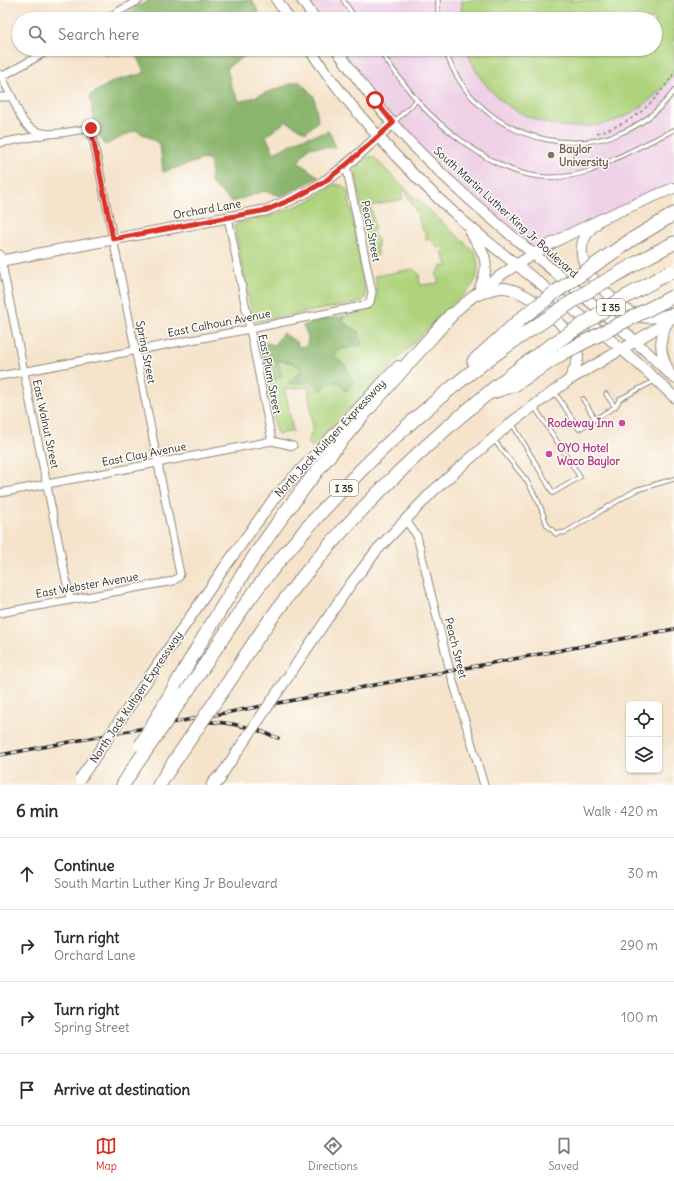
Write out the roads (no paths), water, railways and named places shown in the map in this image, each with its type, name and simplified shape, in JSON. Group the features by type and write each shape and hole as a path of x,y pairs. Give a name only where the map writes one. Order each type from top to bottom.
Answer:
{"highway":[{"path":"383,449 448,384 522,318 557,291 631,240 674,214"},
{"name":"I 35","path":"123,785 130,770 192,684 261,583 331,500 383,449 480,365 585,293 674,243"},
{"name":"I 35","path":"159,785 272,616 320,557 406,464 516,368 620,300 672,271"},
{"path":"486,394 514,385 563,353 674,296"},
{"path":"118,785 130,770 174,688 229,598 293,501 334,449 451,315"}],"main road":[{"path":"277,0 285,12"},
{"path":"302,0 310,12"},
{"path":"314,56 377,137 422,184 461,219 623,349 674,397"},
{"name":"South Martin Luther King Jr Boulevard","path":"341,56 393,123 451,181 532,254 636,341 673,377"},
{"name":"Orchard Lane","path":"0,259 267,210 324,182 346,165 393,123"},
{"name":"North Jack Kultgen Expressway","path":"78,782 224,568 276,496 377,388 451,315 480,289 516,264 576,230 674,188"},
{"path":"603,218 590,230 583,243 581,252 583,262 589,275 601,288 630,312 648,317 673,317"},
{"path":"461,219 485,256 487,265 486,275 480,289"},
{"path":"461,306 475,296 502,288 515,290 531,299 557,320 574,341 578,358 569,380"},
{"path":"216,782 350,585 377,550 405,519 493,438 533,405 569,380 623,349 673,317"},
{"path":"673,317 662,334 661,349 665,364 673,377"}],"street":[{"path":"118,12 139,0"},
{"path":"38,56 1,75 21,117 28,126 34,131 47,134"},
{"path":"0,97 12,97"},
{"name":"Spring Street","path":"47,134 91,128 180,574 178,578"},
{"path":"0,143 47,134"},
{"name":"Peach Street","path":"346,165 372,292 370,302"},
{"name":"East Plum Street","path":"228,217 272,441"},
{"name":"East Walnut Street","path":"0,259 70,599"},
{"name":"East Calhoun Avenue","path":"0,376 362,307 370,302"},
{"name":"East Clay Avenue","path":"0,493 272,441 293,446"},
{"name":"Peach Street","path":"405,519 417,536 450,671 484,785"},
{"name":"East Webster Avenue","path":"0,613 173,581 178,578"}],"lane":[{"path":"343,0 351,12"},
{"path":"438,0 438,12"},
{"path":"383,56 417,100 446,128 483,156 507,168 535,176 562,177 590,171 674,130"},
{"path":"447,56 454,72 465,90 478,104 500,121 518,132 543,139 572,142 592,140 611,135 634,125 650,115 661,106 674,91"},
{"path":"393,123 417,100"},
{"path":"554,390 579,429 615,407 620,399 657,380"},
{"path":"606,394 615,407"},
{"path":"583,399 595,419"},
{"path":"512,422 553,493 580,477 533,405"},
{"path":"493,438 527,482 539,503 547,525 556,534 566,532 636,490 674,479"}],"railway":[{"path":"0,755 674,629"},
{"path":"202,722 232,724 260,731 278,738"}],"place":[{"name":"Baylor University","path":"551,155"},
{"name":"Rodeway Inn","path":"622,423"},
{"name":"OYO Hotel Waco Baylor","path":"549,454"}]}
